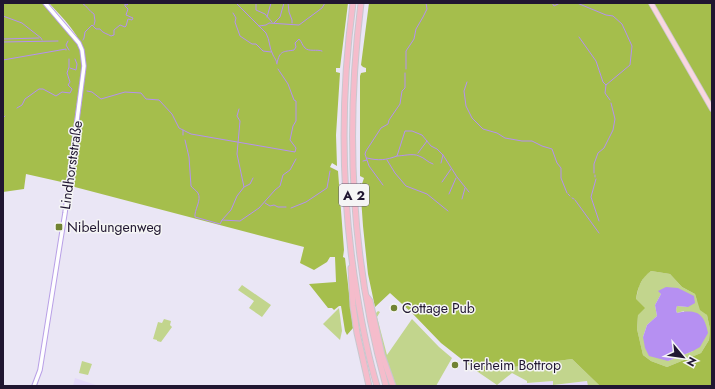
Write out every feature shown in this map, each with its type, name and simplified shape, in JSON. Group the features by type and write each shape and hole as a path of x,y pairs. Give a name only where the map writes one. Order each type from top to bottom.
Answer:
{"highway":[{"name":"A 2","path":"353,3 345,82 343,154 346,202 352,262 366,340 377,386"},
{"name":"A 2","path":"361,3 353,81 353,185 357,238 365,294 377,353 386,386"},
{"path":"352,262 350,274 354,313 358,340 369,386"},
{"path":"365,294 370,301 382,355 393,386"}],"main road":[{"path":"651,3 712,109"}],"street":[{"name":"Lindhorststraße","path":"34,386 40,370 63,225 84,66 82,50 79,43 45,3"}],"shaded area":[{"path":"666,287 678,288 694,296 695,303 688,307 677,306 677,313 695,312 702,317 708,333 700,347 668,361 649,356 645,348 643,337 647,325 657,316 655,305 661,294 658,291"},
{"path":"75,378 99,386 73,386"},
{"path":"553,381 554,385 588,381 588,386 521,386 522,384"}],"green space":[{"path":"3,3 42,3 77,44 81,51 82,66 66,183 26,174 24,189 3,192"},
{"path":"49,3 348,3 340,68 336,68 336,72 340,73 336,135 337,166 332,163 330,167 338,171 344,250 343,257 345,258 353,328 347,335 341,306 334,310 332,308 328,308 309,284 336,282 335,257 330,257 327,262 314,270 300,263 304,247 71,186 86,67 85,57 79,39"},
{"path":"369,3 712,3 712,386 600,386 572,359 478,372 441,343 390,293 375,307 368,274 360,183 362,184 364,178 360,176 360,76 361,73 366,72 366,68 361,65","holes":["651,271 670,274 682,287 695,294 700,310 707,315 710,329 709,340 701,353 667,367 651,361 643,355 637,329 638,315 645,308 636,299 640,283"]},
{"path":"651,271 670,274 682,287 695,294 697,300 707,315 710,329 709,340 701,353 667,367 651,361 643,355 637,329 638,315 636,299 639,286 645,275","holes":["659,291 688,307 677,306 676,310 677,313 684,311 693,351 668,361 643,337 647,325 657,316 655,305 661,294"]},
{"path":"242,285 271,305 262,317 249,308 254,301 238,290"},
{"path":"339,308 342,331 340,340 323,324"},
{"path":"378,311 380,312 377,317 387,355 412,319 452,358 436,386 395,386 374,315"},
{"path":"164,319 171,321 170,325 172,327 161,342 153,339 158,322 162,323"},
{"path":"572,359 600,386 588,386 587,381 553,385 553,381 527,383 527,381 512,373 497,385 478,372"},
{"path":"82,361 92,364 88,375 79,373"}],"waterway":[{"path":"82,3 94,14 94,25"},
{"path":"83,40 85,32 92,25 96,29 100,29 111,36 114,35 114,30 120,25 125,27 128,19 132,20 133,18 126,15 128,9 125,4 127,5 129,3"},
{"path":"236,3 266,33 277,64"},
{"path":"256,3 256,10 265,14 272,22"},
{"path":"267,17 271,3"},
{"path":"274,23 280,17 284,3"},
{"path":"288,3 292,23"},
{"path":"259,26 269,23 299,25 322,8 325,3"},
{"path":"406,69 406,51 414,39 416,29 427,9 426,3"},
{"path":"552,3 554,6 560,3"},
{"path":"577,3 606,15 613,16 622,24 632,46 630,65 606,85"},
{"path":"233,13 236,18 235,22 240,36 252,44 256,44 263,51 271,52"},
{"path":"3,16 22,23 42,40"},
{"path":"579,37 596,61 603,82 606,85 605,93 610,100"},
{"path":"3,39 39,38"},
{"path":"277,63 282,52 294,50 296,47 295,43 299,39 307,49 322,51"},
{"path":"3,42 58,41"},
{"path":"68,41 66,45 69,50"},
{"path":"3,60 66,50"},
{"path":"17,108 22,105 25,99 39,89 43,89 56,96 62,92 70,93 72,89 68,85 70,82 67,73 69,59"},
{"path":"70,68 76,70 77,64 75,59"},
{"path":"87,91 92,92 101,99 125,92 141,93 146,99 159,100 172,114 179,128 191,134 295,152 296,148 290,140 293,126 296,121 296,101 294,100 288,84 278,69"},
{"path":"363,161 367,160 365,154 366,151 381,128 388,124 389,120 400,104 402,91 405,88 405,73"},
{"path":"467,82 464,91 466,106 472,118 483,129 497,133 505,138 532,141 552,149 557,163 561,168 561,178 567,193"},
{"path":"594,173 594,164 598,153 604,148 613,130 615,119 611,103"},
{"path":"222,220 231,210 237,196 244,187 237,154 240,121 237,116 239,109"},
{"path":"183,130 183,135"},
{"path":"367,158 382,160 397,156 405,131 412,131 422,135 431,146 443,155 469,192"},
{"path":"185,140 189,157 191,186 199,196 195,217 220,224 222,220 240,221 259,208 280,186 283,175 290,170 296,159"},
{"path":"418,153 427,141"},
{"path":"397,156 417,155 433,164"},
{"path":"441,163 443,155"},
{"path":"367,160 369,166 383,185"},
{"path":"387,160 395,173 406,186 427,194 448,211"},
{"path":"442,182 451,169"},
{"path":"291,208 306,202 327,188 330,171"},
{"path":"244,187 250,184 253,178"},
{"path":"449,194 456,178"},
{"path":"596,179 591,197 599,221"},
{"path":"462,199 465,188"},
{"path":"575,200 599,233"},
{"path":"265,203 270,206 274,205 278,207 286,207"}],"place":[{"name":"Nibelungenweg","path":"59,227"},
{"name":"Cottage Pub","path":"394,308"},
{"name":"Tierheim Bottrop","path":"455,365"}]}
